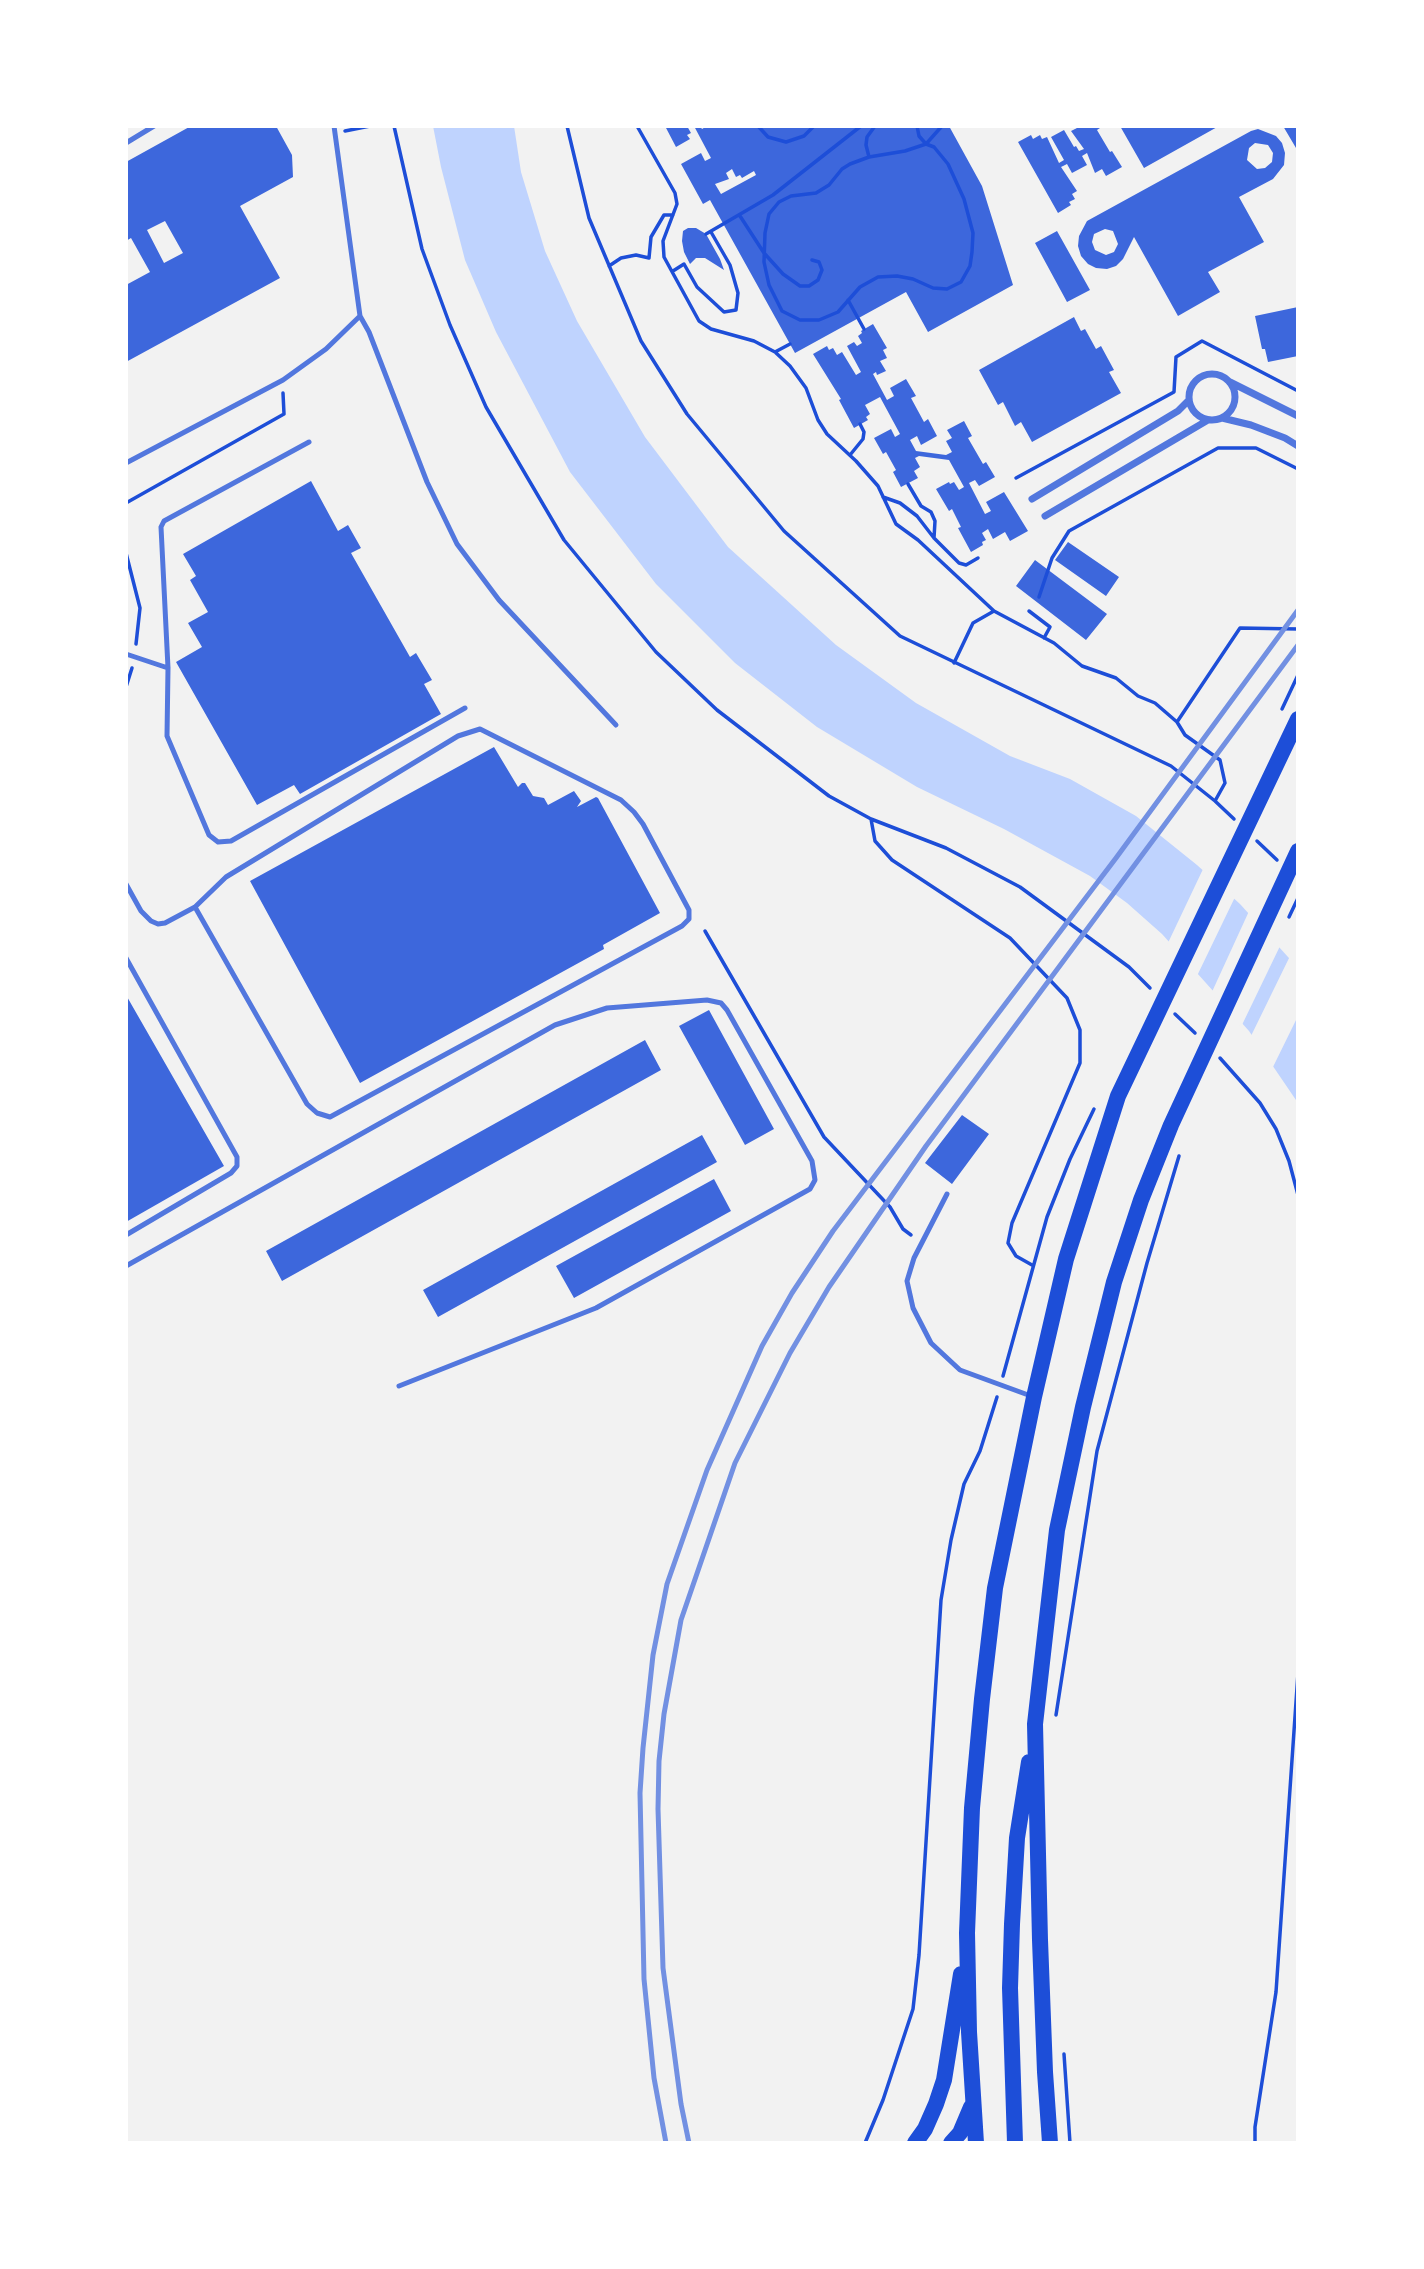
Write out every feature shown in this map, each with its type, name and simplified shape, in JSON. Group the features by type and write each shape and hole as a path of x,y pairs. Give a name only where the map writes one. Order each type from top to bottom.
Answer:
{"main road":[{"path":"976,2143 967,1933 974,1794 993,1602 1034,1397 1066,1259 1118,1096 1298,719"},
{"path":"1015,2143 1010,1988 1017,1838 1035,1724 1057,1530 1083,1407 1114,1282 1141,1200 1171,1125 1298,851"},
{"path":"1035,1724 1045,2072 1051,2143"},
{"path":"915,2143 930,2117 944,2080 967,1933"},
{"path":"951,2143 966,2122 974,2098"}],"street":[{"path":"1208,420 1195,413 1189,400 1191,386 1201,376 1217,374 1298,416"},
{"path":"1222,418 1232,409 1234,402 1230,382"},
{"path":"1032,499 1178,411 1189,400"},
{"path":"1045,516 1208,420 1222,418 1251,425 1298,446"}],"lane":[{"path":"126,143 154,126"},
{"path":"335,130 360,316 369,332 427,482 457,544 499,600 616,725"},
{"path":"126,463 283,380 326,349 360,316"},
{"path":"309,442 162,524 169,743 209,835 218,842 231,841 465,708"},
{"path":"126,654 167,668"},
{"path":"126,884 141,911 151,921 165,923 195,907 226,877 458,736 480,729 628,806 643,824 689,910 689,919 682,926 330,1116 317,1113 307,1104 195,907"},
{"path":"126,958 237,1157 237,1166 231,1173 126,1235"},
{"path":"126,1266 555,1025 607,1008 707,1000 721,1003 812,1161 816,1180 810,1189 596,1308 399,1386"},
{"path":"947,1194 914,1258 907,1280 913,1308 931,1343 960,1370 1034,1397"}],"path":[{"path":"335,130 370,126"},
{"path":"394,126 422,249 450,326 486,407 564,540 656,652 717,710 829,796 872,819 946,848 1020,887 1129,967 1150,989"},
{"path":"567,126 589,218 641,341 687,414 784,531 900,636 1171,766 1243,827"},
{"path":"637,126 675,193 677,204 663,241 664,257 699,321 711,329 754,341 775,352 790,366 806,388 818,420 827,434 878,486 896,524 918,540 994,611 1055,643 1082,666 1116,678 1138,696 1155,703 1177,722 1185,735 1220,761 1226,783 1215,801"},
{"path":"758,126 768,137 786,142 804,136 814,126"},
{"path":"672,271 684,264 697,287 724,312 736,310 738,293 730,265 709,233 740,216 812,167 862,126"},
{"path":"869,157 867,137 875,126"},
{"path":"917,126 919,135 926,144 934,147 948,164 964,199 972,233 970,267 961,282 947,289 933,288 914,279 897,276 878,277 860,287 838,312 819,320 800,320 782,311 769,285 764,253 769,214 779,202 791,196 816,193 829,186 842,169 850,164 869,157 905,152 926,144 942,126"},
{"path":"609,266 621,258 636,255 649,258 651,237 664,215 673,215"},
{"path":"740,216 764,253 783,274 800,286 809,286 818,280 821,270 819,262 812,260"},
{"path":"848,300 864,329"},
{"path":"1016,478 1174,392 1175,357 1202,341 1298,391"},
{"path":"775,352 790,344"},
{"path":"126,503 284,414 283,380"},
{"path":"850,455 863,439 864,432 860,424"},
{"path":"1039,597 1052,558 1069,531 1218,448 1256,448 1298,469"},
{"path":"908,484 921,506 931,512 935,521 934,538"},
{"path":"883,498 900,503 917,516 959,563 966,565 978,558"},
{"path":"126,553 139,608 135,657 126,687"},
{"path":"954,663 973,623 994,611"},
{"path":"1029,611 1050,627 1044,638"},
{"path":"1177,722 1240,628 1298,629"},
{"path":"1291,690 1298,675"},
{"path":"872,819 875,841 892,860 1010,938 1067,998 1080,1030 1080,1063 1012,1223 1008,1243 1016,1256 1032,1265"},
{"path":"1252,836 1281,863"},
{"path":"705,931 824,1136 890,1208 903,1229 921,1243"},
{"path":"1168,1006 1204,1042"},
{"path":"1213,1051 1261,1103 1276,1129 1289,1161 1298,1195"},
{"path":"865,2143 883,2100 913,2009 919,1955 941,1600 951,1540 964,1484 989,1425 1047,1217 1098,1099"},
{"path":"1055,1720 1097,1451 1147,1263 1182,1145"},
{"path":"1255,2143 1278,1969 1298,1674"},
{"path":"1063,2047 1070,2143"}],"water":[{"path":"433,126 514,126 521,172 545,251 577,321 645,437 728,547 836,645 916,703 1010,756 1070,779 1136,816 1240,904 1298,968 1298,1103 1249,1031 1162,934 1127,903 1090,876 1004,829 917,787 817,727 735,663 656,584 570,472 496,332 465,260"}],"pier":[{"path":"1204,867 1236,895 1196,978 1167,945"},
{"path":"1250,909 1281,944 1241,1027 1211,994"},
{"path":"1291,954 1298,963 1298,1016 1272,1069 1250,1038"}],"building":[{"path":"191,126 276,126 292,155 293,177 240,206 280,278 126,362 126,285 150,272 131,238 126,241 126,162","holes":["165,221 183,253 164,263 147,230"]},
{"path":"665,126 687,126 691,133 687,135 690,139 676,147"},
{"path":"694,126 700,126 702,129 707,126 949,126 982,186 1013,285 928,332 906,292 795,353 710,200 703,204 681,164 701,153 705,161 711,158","holes":["732,169 736,177 740,175 742,178 754,171 756,175 721,194 715,184 729,179 726,173"]},
{"path":"1076,126 1099,126 1097,130 1122,167 1106,176 1102,169 1095,173 1087,153 1082,156 1087,165 1072,173 1067,164 1061,167 1077,191 1072,194 1075,199 1069,202 1071,205 1058,213 1018,142 1031,135 1033,139 1040,135 1042,139 1047,137 1059,163 1064,160 1051,137 1064,130 1074,147 1079,151 1084,149 1071,131 1077,128"},
{"path":"1120,126 1219,126 1144,168"},
{"path":"1283,126 1298,126 1298,147 1296,148"},
{"path":"1258,129 1276,136 1285,153 1284,165 1273,179 1239,197 1264,242 1208,272 1220,292 1178,316 1134,237 1123,259 1116,266 1096,268 1081,256 1079,236 1087,221","holes":["1255,143 1268,145 1273,153 1272,162 1265,168 1257,169 1247,160 1249,148","1105,229 1113,231 1118,244 1114,252 1106,255 1095,250 1092,242 1094,234"]},
{"path":"696,228 706,234 724,270 705,258 696,258 690,264 682,241 683,231"},
{"path":"1057,231 1090,290 1067,302 1035,243"},
{"path":"1298,307 1298,356 1268,362 1265,349 1262,349 1255,316"},
{"path":"1074,317 1081,331 1085,329 1096,349 1101,346 1114,370 1109,372 1121,393 1032,442 1021,422 1015,426 1003,402 998,405 979,370"},
{"path":"873,324 887,348 883,350 887,358 880,361 886,371 873,374 887,400 894,396 890,388 906,379 916,396 911,398 924,422 928,419 937,436 921,445 917,436 910,440 916,451 946,455 952,452 946,441 952,438 947,430 964,421 972,436 968,438 983,464 986,462 995,477 979,486 975,480 969,483 985,514 991,511 986,502 1004,492 1028,531 1010,541 1005,532 993,539 988,529 982,533 986,540 982,542 983,545 971,552 958,528 961,527 952,509 949,511 936,489 949,482 954,482 959,490 964,487 949,460 919,456 915,458 920,467 914,471 918,478 901,487 893,472 896,470 874,438 891,429 895,437 900,434 880,397 865,405 870,414 866,417 868,420 854,428 839,400 841,399 813,354 827,346 829,350 833,348 837,355 842,352 856,375 861,372 847,346 854,342 857,346 862,343 858,336"},
{"path":"311,481 338,531 348,525 361,548 351,553 410,657 416,653 432,680 424,684 441,714 300,794 294,785 257,805 176,662 202,647 188,623 208,612 190,580 196,576 183,554"},
{"path":"1068,542 1119,577 1106,596 1055,560"},
{"path":"1035,560 1107,614 1086,640 1016,586"},
{"path":"494,747 518,787 525,783 533,796 544,798 548,805 574,791 581,801 577,807 598,798 660,913 603,945 604,949 360,1083 250,881"},
{"path":"126,995 224,1166 126,1222"},
{"path":"709,1010 774,1129 745,1145 679,1026"},
{"path":"645,1040 661,1070 282,1281 266,1251"},
{"path":"962,1115 989,1134 952,1184 925,1163"},
{"path":"702,1135 717,1162 438,1317 423,1290"},
{"path":"714,1179 731,1211 574,1298 556,1266"}],"railway":[{"path":"666,2143 654,2078 644,1979 640,1793 653,1655 667,1584 707,1470 762,1346 792,1293 833,1231 1116,858 1298,610"},
{"path":"689,2143 681,2104 663,1968 659,1761 664,1714 681,1620 735,1463 790,1353 829,1287 926,1146 1298,645"}]}
